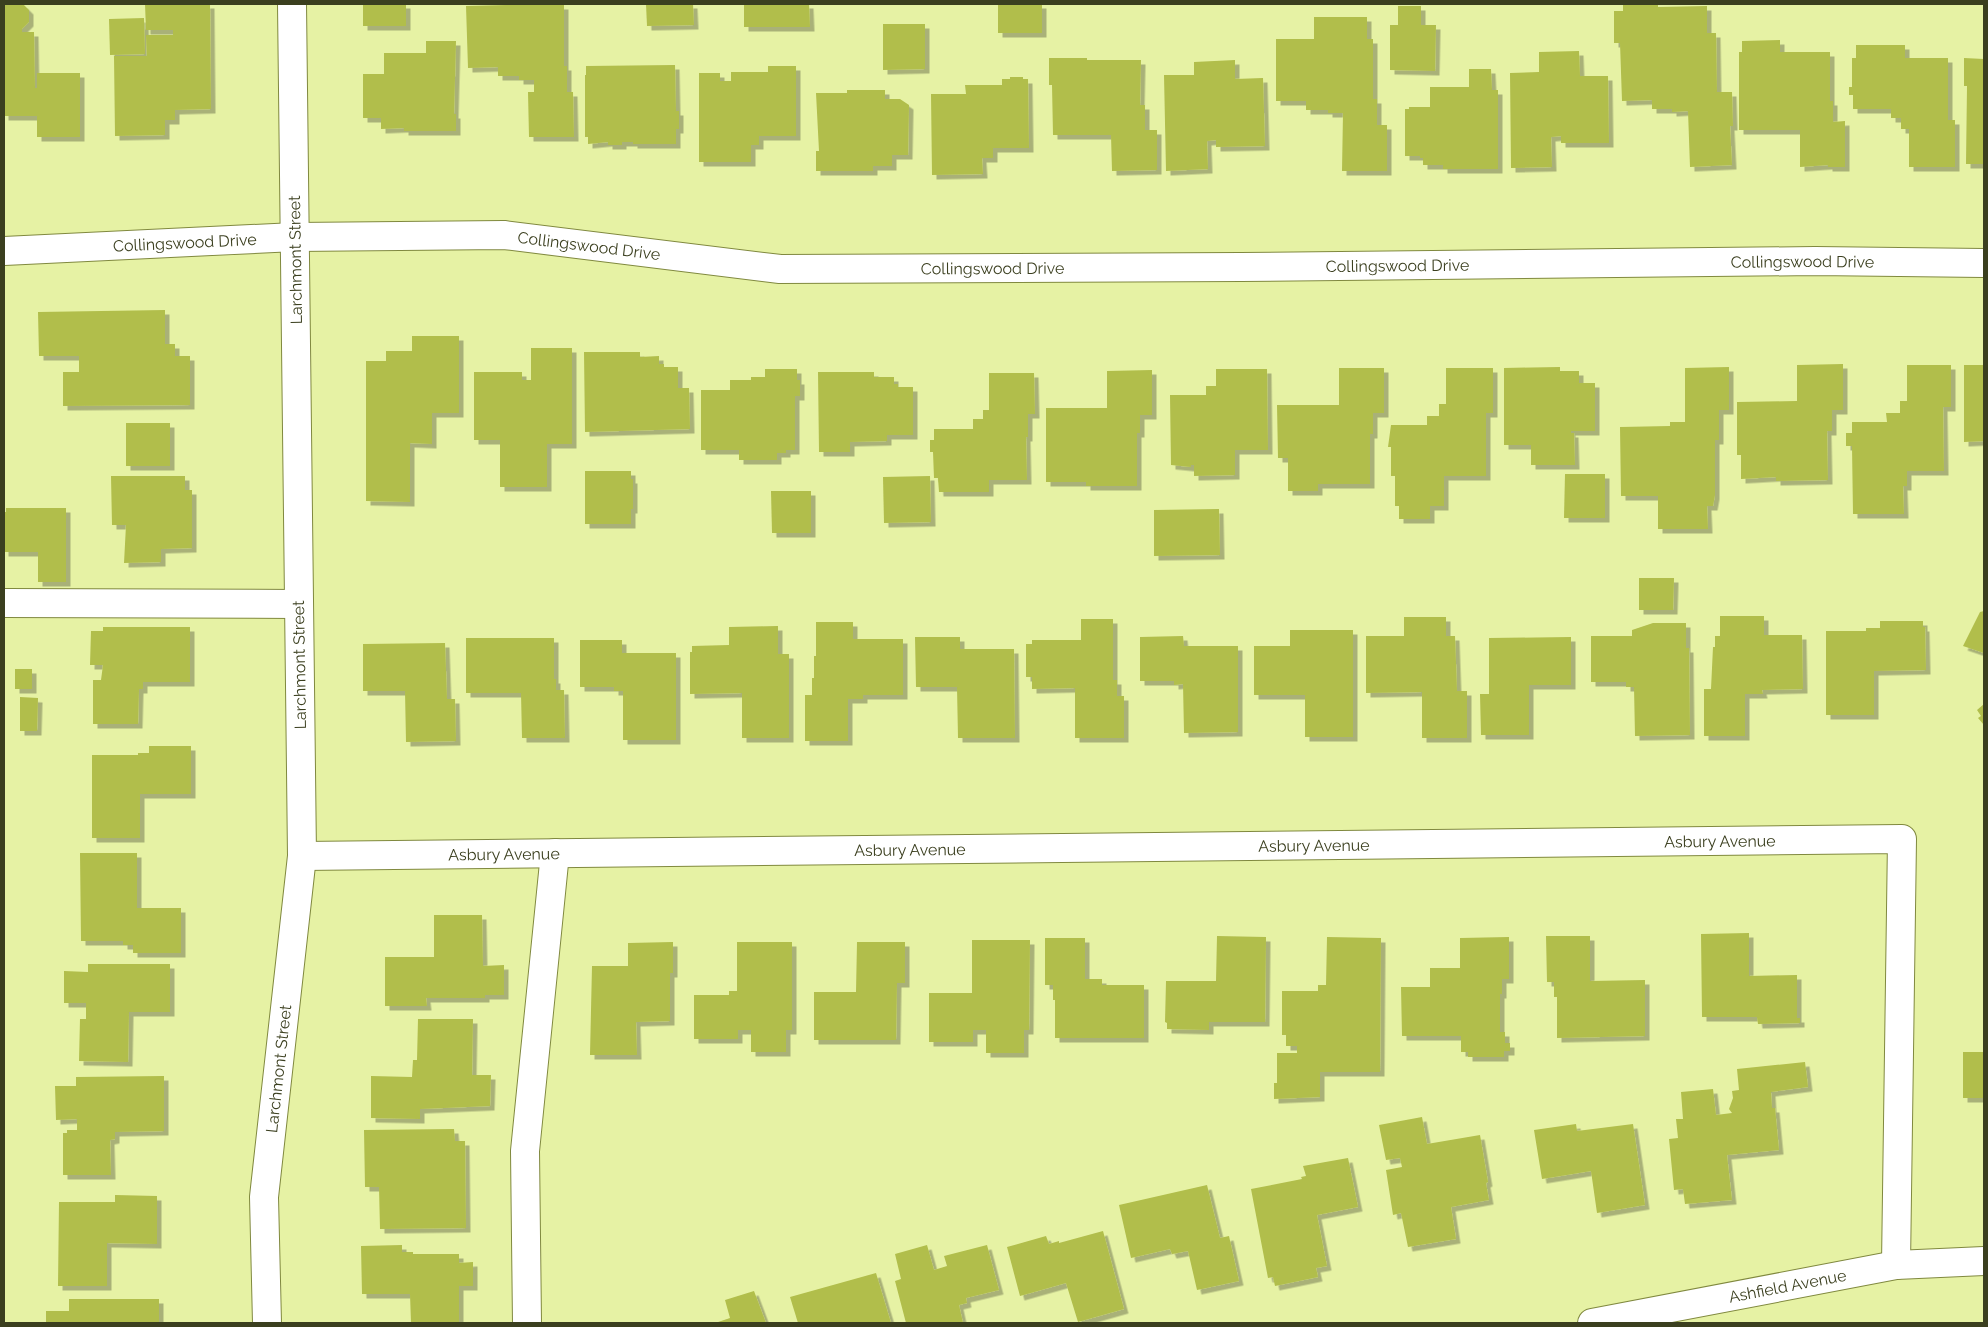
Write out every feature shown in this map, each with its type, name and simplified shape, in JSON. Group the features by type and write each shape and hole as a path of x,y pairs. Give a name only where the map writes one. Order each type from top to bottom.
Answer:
{"street":[{"name":"Larchmont Street","path":"267,1323 264,1197 302,856 292,4"},
{"name":"Collingswood Drive","path":"4,251 295,237 504,235 780,269 1241,267 1815,260 1984,263"},
{"path":"4,603 298,604"},
{"name":"Asbury Avenue","path":"302,856 1902,839 1896,1265"},
{"path":"527,1323 525,1151 555,853"},
{"name":"Ashfield Avenue","path":"1592,1323 1896,1265 1984,1261"}],"building":[{"path":"4,4 23,4 29,10 29,22 22,29 22,32 34,32 35,88 37,88 37,73 80,73 80,137 37,137 37,116 4,116"},
{"path":"145,4 210,4 211,109 175,110 175,120 165,120 165,135 115,136 114,56 147,56 146,35 173,35 173,30 146,30"},
{"path":"363,4 406,4 406,26 363,26"},
{"path":"506,4 564,5 564,66 567,66 567,92 573,92 574,137 529,137 528,92 534,92 534,80 519,80 519,76 498,76 498,67 468,68 466,6"},
{"path":"646,4 693,4 694,25 647,26"},
{"path":"744,4 809,4 810,27 744,27"},
{"path":"998,4 1042,4 1042,33 998,33"},
{"path":"1658,4 1658,7 1707,6 1707,33 1716,33 1717,92 1732,92 1733,126 1730,126 1732,165 1690,167 1688,111 1672,112 1672,109 1652,109 1652,100 1622,101 1620,43 1614,43 1614,11 1623,11 1623,5"},
{"path":"1398,6 1421,6 1421,25 1436,25 1435,71 1390,70 1390,25 1398,25"},
{"path":"1314,17 1367,17 1367,39 1373,39 1373,99 1377,99 1377,125 1387,125 1387,171 1342,171 1343,113 1328,113 1328,110 1306,110 1306,101 1276,101 1276,39 1314,39"},
{"path":"144,18 145,54 110,55 109,19"},
{"path":"883,24 925,24 925,69 883,70"},
{"path":"1780,40 1780,52 1830,52 1830,101 1833,101 1833,122 1845,121 1845,167 1828,167 1828,165 1800,167 1800,130 1739,130 1739,52 1742,52 1742,41"},
{"path":"426,41 456,41 454,114 456,114 456,131 404,131 404,128 381,129 381,118 363,118 363,74 384,74 384,53 426,53"},
{"path":"1856,45 1905,45 1905,58 1948,58 1948,120 1955,120 1955,167 1909,167 1909,129 1901,129 1901,118 1891,118 1891,109 1853,109 1853,95 1849,95 1849,87 1852,87 1852,58 1856,58"},
{"path":"1579,51 1580,76 1608,76 1609,143 1561,143 1561,136 1551,137 1552,167 1511,168 1510,73 1539,72 1539,52"},
{"path":"1049,58 1141,60 1140,105 1145,105 1145,130 1157,130 1157,170 1112,171 1111,135 1053,135 1052,85 1049,85"},
{"path":"1964,58 1984,59 1984,164 1966,164 1967,86 1964,86"},
{"path":"1235,60 1235,79 1263,78 1265,146 1216,147 1216,140 1207,141 1208,169 1166,171 1164,75 1194,75 1194,62"},
{"path":"675,65 676,111 679,111 679,129 676,129 676,144 633,144 633,142 622,142 622,145 608,145 608,142 588,144 588,137 585,137 586,66"},
{"path":"768,66 796,66 796,136 759,136 759,145 751,145 751,162 699,162 699,73 720,73 720,81 731,81 731,72 768,72"},
{"path":"1469,69 1491,69 1492,90 1498,90 1498,169 1443,169 1443,165 1423,165 1423,158 1420,158 1420,156 1405,156 1405,109 1409,109 1409,107 1430,107 1430,87 1469,87"},
{"path":"1010,77 1028,79 1029,148 993,148 993,158 982,158 983,174 932,175 931,94 966,94 965,85 1002,85 1002,79 1010,79"},
{"path":"847,90 885,90 885,99 900,99 909,105 908,155 892,155 892,166 873,166 873,171 816,171 816,151 819,151 816,93 847,93"},
{"path":"165,310 165,344 175,344 175,356 190,356 190,405 63,406 63,372 79,372 79,356 39,356 38,312"},
{"path":"412,336 459,336 459,413 432,413 432,444 410,443 410,502 366,501 366,361 386,361 386,351 412,351"},
{"path":"531,348 572,348 572,444 547,444 547,487 500,487 500,440 474,440 474,372 522,372 522,380 531,380"},
{"path":"584,352 640,352 640,357 659,356 659,364 664,364 664,367 678,367 678,388 689,388 690,429 585,432"},
{"path":"1843,364 1843,410 1832,410 1832,431 1827,431 1828,480 1776,481 1776,477 1741,479 1741,455 1737,455 1737,402 1797,401 1797,365"},
{"path":"1907,365 1951,365 1951,407 1943,407 1944,471 1907,471 1907,486 1903,486 1904,514 1853,514 1852,446 1846,446 1846,433 1852,433 1852,422 1887,422 1886,413 1900,413 1900,401 1907,401"},
{"path":"1964,365 1984,365 1984,441 1964,442"},
{"path":"1560,367 1560,371 1579,371 1579,383 1595,383 1595,431 1571,431 1571,433 1574,433 1575,465 1531,465 1531,445 1504,445 1504,368"},
{"path":"1729,367 1729,410 1719,410 1719,440 1715,440 1715,495 1713,506 1707,506 1708,529 1658,529 1658,496 1621,496 1620,427 1670,426 1670,422 1685,422 1685,368"},
{"path":"1339,368 1384,368 1384,413 1373,413 1373,434 1370,434 1370,484 1318,484 1318,491 1288,491 1288,458 1278,458 1277,405 1339,405"},
{"path":"1446,368 1493,368 1493,413 1486,413 1486,476 1444,476 1444,506 1430,506 1430,519 1399,519 1399,506 1395,506 1395,476 1391,476 1391,447 1388,447 1391,425 1427,425 1427,416 1439,416 1439,404 1446,404"},
{"path":"765,369 797,369 797,380 800,380 800,396 795,396 795,450 777,453 777,460 739,460 739,450 701,450 701,390 730,390 730,380 751,380 751,377 765,377"},
{"path":"1216,369 1267,369 1268,450 1235,450 1235,475 1194,476 1194,465 1191,465 1191,467 1171,465 1170,395 1206,395 1206,386 1216,386"},
{"path":"1152,370 1152,415 1140,415 1140,433 1137,433 1137,486 1086,486 1086,482 1046,482 1046,408 1107,408 1107,371"},
{"path":"818,372 874,372 874,377 894,377 894,384 898,384 898,387 913,387 913,435 887,435 887,441 850,442 850,452 819,452"},
{"path":"989,373 1034,373 1035,414 1028,414 1028,437 1026,437 1027,480 989,480 989,492 939,492 938,478 934,478 933,452 930,452 930,440 934,440 934,429 973,429 973,419 983,419 983,410 989,410"},
{"path":"126,423 170,423 170,466 126,466"},
{"path":"585,471 631,471 631,479 633,479 633,509 631,509 631,524 585,524"},
{"path":"1565,474 1605,474 1605,518 1564,518"},
{"path":"111,476 185,476 185,490 192,490 192,548 161,549 161,562 124,563 126,525 112,525"},
{"path":"930,476 931,522 884,523 883,477"},
{"path":"771,491 811,491 811,533 772,533"},
{"path":"6,508 66,508 66,582 38,582 38,552 4,552 4,512 6,512"},
{"path":"1219,509 1220,555 1154,556 1154,510"},
{"path":"1639,578 1674,578 1673,610 1639,610"},
{"path":"1984,611 1984,653 1963,646 1980,612"},
{"path":"1720,616 1764,616 1764,635 1802,635 1803,689 1762,690 1763,694 1745,694 1745,736 1704,736 1704,689 1711,689 1713,647 1715,647 1715,636 1720,636"},
{"path":"1404,617 1446,617 1446,636 1455,636 1457,691 1467,691 1467,738 1422,738 1422,692 1366,693 1366,636 1404,636"},
{"path":"1081,619 1113,619 1113,680 1117,680 1117,696 1124,696 1124,738 1075,738 1075,688 1032,689 1032,677 1026,677 1026,644 1032,644 1032,640 1081,640"},
{"path":"1880,621 1923,621 1923,627 1925,627 1926,670 1874,671 1874,715 1826,715 1826,631 1866,631 1866,628 1880,628"},
{"path":"816,622 853,622 853,639 903,639 903,695 863,695 863,699 848,699 848,741 805,741 805,695 812,695 814,656 816,656"},
{"path":"1653,623 1686,623 1686,648 1689,648 1690,735 1635,736 1634,687 1626,687 1626,682 1591,682 1591,636 1632,636 1632,630"},
{"path":"778,626 778,654 789,654 789,738 742,738 742,693 690,694 690,652 692,652 692,646 729,645 729,627"},
{"path":"103,627 190,627 190,682 143,682 143,689 139,689 138,724 93,724 93,680 101,680 103,665 90,665 91,631 103,631"},
{"path":"1290,630 1353,630 1353,737 1305,737 1305,695 1254,695 1254,646 1290,646"},
{"path":"1183,636 1184,646 1238,646 1238,732 1184,733 1183,684 1174,685 1174,681 1140,681 1140,637"},
{"path":"915,637 960,637 960,649 1014,649 1015,738 958,738 957,687 916,687"},
{"path":"1571,637 1571,685 1529,685 1529,735 1481,735 1480,694 1489,694 1489,638"},
{"path":"466,638 554,638 554,679 556,679 556,690 564,690 565,738 522,738 521,693 466,693"},
{"path":"580,640 622,640 622,653 676,653 676,740 623,740 623,691 614,691 614,687 580,687"},
{"path":"445,643 447,699 455,699 456,741 406,742 405,691 363,691 363,644"},
{"path":"15,669 32,669 32,689 15,689"},
{"path":"20,697 38,698 37,731 20,731"},
{"path":"1984,704 1984,725 1978,718 1981,716 1977,710"},
{"path":"149,746 191,746 191,794 140,794 140,838 92,838 92,755 138,755 138,753 149,753"},
{"path":"80,853 137,853 137,908 181,908 181,953 133,953 133,945 123,945 123,941 81,941"},
{"path":"434,915 482,915 483,966 504,965 504,995 485,995 485,998 426,998 427,1006 385,1006 385,957 434,957"},
{"path":"1749,933 1749,976 1797,975 1797,1018 1800,1018 1800,1023 1758,1024 1757,1017 1702,1017 1701,934"},
{"path":"1217,936 1266,937 1265,1022 1209,1022 1209,1030 1167,1029 1167,1023 1165,1022 1166,981 1216,981"},
{"path":"1546,936 1590,936 1590,981 1645,980 1645,1036 1557,1038 1557,997 1554,997 1554,982 1547,982"},
{"path":"1327,937 1381,938 1380,1072 1320,1072 1320,1097 1274,1099 1274,1083 1277,1083 1277,1053 1297,1053 1297,1046 1286,1046 1286,1035 1282,1035 1282,991 1318,991 1318,985 1326,985"},
{"path":"1509,937 1509,979 1502,979 1502,994 1500,994 1500,1032 1505,1032 1505,1043 1510,1043 1510,1051 1504,1051 1504,1057 1468,1057 1468,1052 1461,1052 1461,1036 1402,1036 1401,987 1430,987 1430,968 1460,968 1460,938"},
{"path":"1045,938 1085,938 1085,979 1102,979 1102,985 1144,985 1144,1038 1055,1038 1053,985 1045,985"},
{"path":"972,940 1030,940 1029,1030 1024,1030 1024,1053 986,1053 986,1030 973,1030 973,1042 929,1042 929,993 972,993"},
{"path":"673,942 673,973 670,973 670,1021 636,1022 637,1055 590,1055 592,966 628,966 628,943"},
{"path":"737,942 792,942 792,1030 786,1030 786,1052 751,1052 751,1030 738,1030 738,1039 694,1039 694,995 729,995 729,991 737,991"},
{"path":"857,942 905,942 905,983 897,983 896,1040 814,1040 814,992 856,992"},
{"path":"88,964 170,964 170,1012 129,1012 128,1062 79,1061 80,1019 86,1019 86,1003 64,1003 64,971 88,972"},
{"path":"418,1019 473,1019 472,1075 491,1075 490,1106 420,1109 420,1119 371,1118 371,1076 412,1077 413,1060 417,1060"},
{"path":"1963,1052 1984,1052 1984,1098 1963,1098"},
{"path":"1805,1062 1808,1087 1771,1092 1772,1108 1775,1108 1779,1150 1727,1155 1732,1200 1685,1204 1683,1189 1674,1190 1669,1139 1678,1138 1676,1119 1683,1119 1681,1092 1713,1089 1716,1115 1732,1113 1729,1109 1733,1098 1732,1091 1739,1090 1737,1069"},
{"path":"164,1076 164,1131 115,1132 115,1139 110,1140 111,1175 63,1175 63,1133 67,1133 67,1130 77,1130 77,1119 56,1120 55,1086 76,1086 76,1077"},
{"path":"1422,1117 1427,1144 1480,1135 1489,1200 1451,1207 1456,1239 1408,1247 1401,1213 1393,1215 1386,1170 1402,1167 1400,1158 1386,1160 1379,1125"},
{"path":"1576,1124 1577,1131 1633,1124 1645,1205 1597,1213 1591,1171 1542,1179 1534,1130"},
{"path":"454,1129 455,1141 465,1141 466,1228 380,1229 379,1187 365,1187 364,1130"},
{"path":"1348,1158 1358,1207 1317,1215 1327,1266 1316,1268 1318,1277 1275,1286 1273,1277 1268,1278 1251,1189 1302,1179 1301,1177 1306,1176 1303,1166"},
{"path":"1207,1185 1220,1238 1229,1236 1239,1281 1197,1290 1188,1251 1172,1254 1170,1249 1131,1258 1119,1205"},
{"path":"115,1195 157,1196 157,1244 107,1243 107,1286 58,1286 59,1202 115,1202"},
{"path":"1103,1231 1124,1309 1078,1322 1066,1283 1020,1296 1007,1247 1046,1236 1049,1244 1059,1241 1059,1243"},
{"path":"402,1245 402,1252 413,1252 413,1254 459,1254 459,1263 473,1262 473,1286 459,1286 459,1323 411,1323 410,1294 362,1294 361,1246"},
{"path":"927,1245 934,1270 947,1266 944,1256 987,1245 999,1290 966,1298 967,1303 959,1305 963,1323 906,1323 895,1281 901,1279 895,1254"},
{"path":"876,1273 891,1323 798,1323 790,1297"},
{"path":"754,1291 766,1323 715,1323 730,1318 725,1300"},
{"path":"69,1299 159,1299 159,1323 46,1323 46,1311 69,1311"}]}
